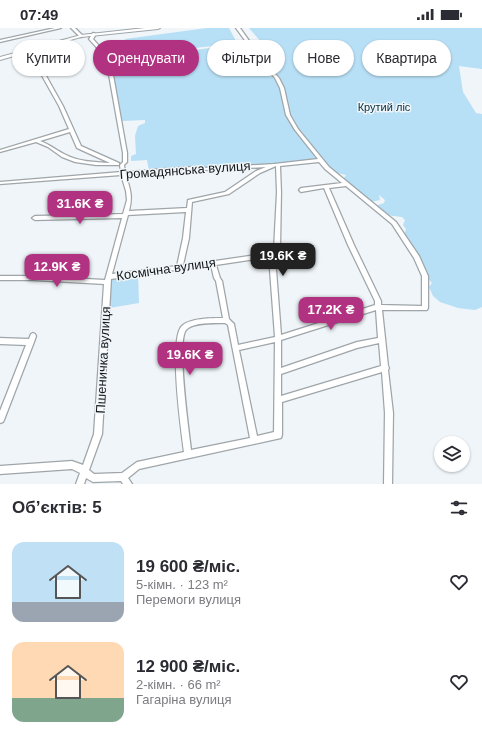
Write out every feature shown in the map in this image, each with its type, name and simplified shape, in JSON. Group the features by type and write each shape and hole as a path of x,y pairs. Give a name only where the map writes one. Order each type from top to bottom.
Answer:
{"highway":[{"path":"65,40 81,36 92,37 148,28 158,28"},
{"path":"0,58 12,54"}],"street":[{"path":"0,41 58,28"},
{"path":"73,28 81,36"},
{"path":"236,348 277,339 377,307 425,308 425,276 417,257 394,223 327,168 291,121 282,88 277,78 264,64 238,28"},
{"name":"Пшеничка вулиця","path":"80,484 98,434 108,279 129,200 129,192 120,165 125,162 125,153 108,58 92,37"},
{"path":"44,76 61,106 79,147 120,165"},
{"path":"0,151 72,130"},
{"path":"37,141 54,148 62,155 70,159 90,164 120,165"},
{"name":"Громадянська вулиця","path":"0,182 192,168 210,169 321,160"},
{"path":"0,470 72,465 93,478 123,477 137,466 278,435 277,302 272,255 277,250 279,192 276,164 258,172 227,193 190,201 186,238 180,267"},
{"path":"0,176 0,182"},
{"path":"301,190 347,184"},
{"path":"326,187 350,245 378,301 377,307 386,368 389,413 388,484"},
{"path":"35,218 125,215 189,210"},
{"name":"Космічна вулиця","path":"0,278 108,279 213,262 272,255"},
{"path":"213,262 219,281 226,320 231,324 254,440"},
{"path":"188,454 179,364 179,338 183,329 190,325 226,320"},
{"path":"0,341 32,339 0,420"},
{"path":"278,372 357,345 382,340"},
{"path":"278,400 386,368"},
{"path":"123,477 128,484"}],"green space":[{"name":"Крутий ліс","path":"207,28 229,28 235,40 207,40 207,47 199,48 199,40 125,39"},
{"name":"Крутий ліс","path":"249,28 482,28 482,69 459,66 463,92 476,113 482,114 482,307 475,310 458,308 440,302 433,296 429,287 432,283 426,276 428,273 404,236 406,229 403,225 405,220 402,217 386,215 375,206 384,203 385,200 379,195 380,200 371,202 360,192 356,192 342,181 346,175 333,172 322,161 149,171 147,160 131,161 131,156 136,154 135,136 138,126 145,123 145,120 122,121 117,92 112,76 199,76 199,49 207,48 207,76 285,76 285,40 259,40"},
{"path":"138,274 139,303 109,308 109,278"}]}
